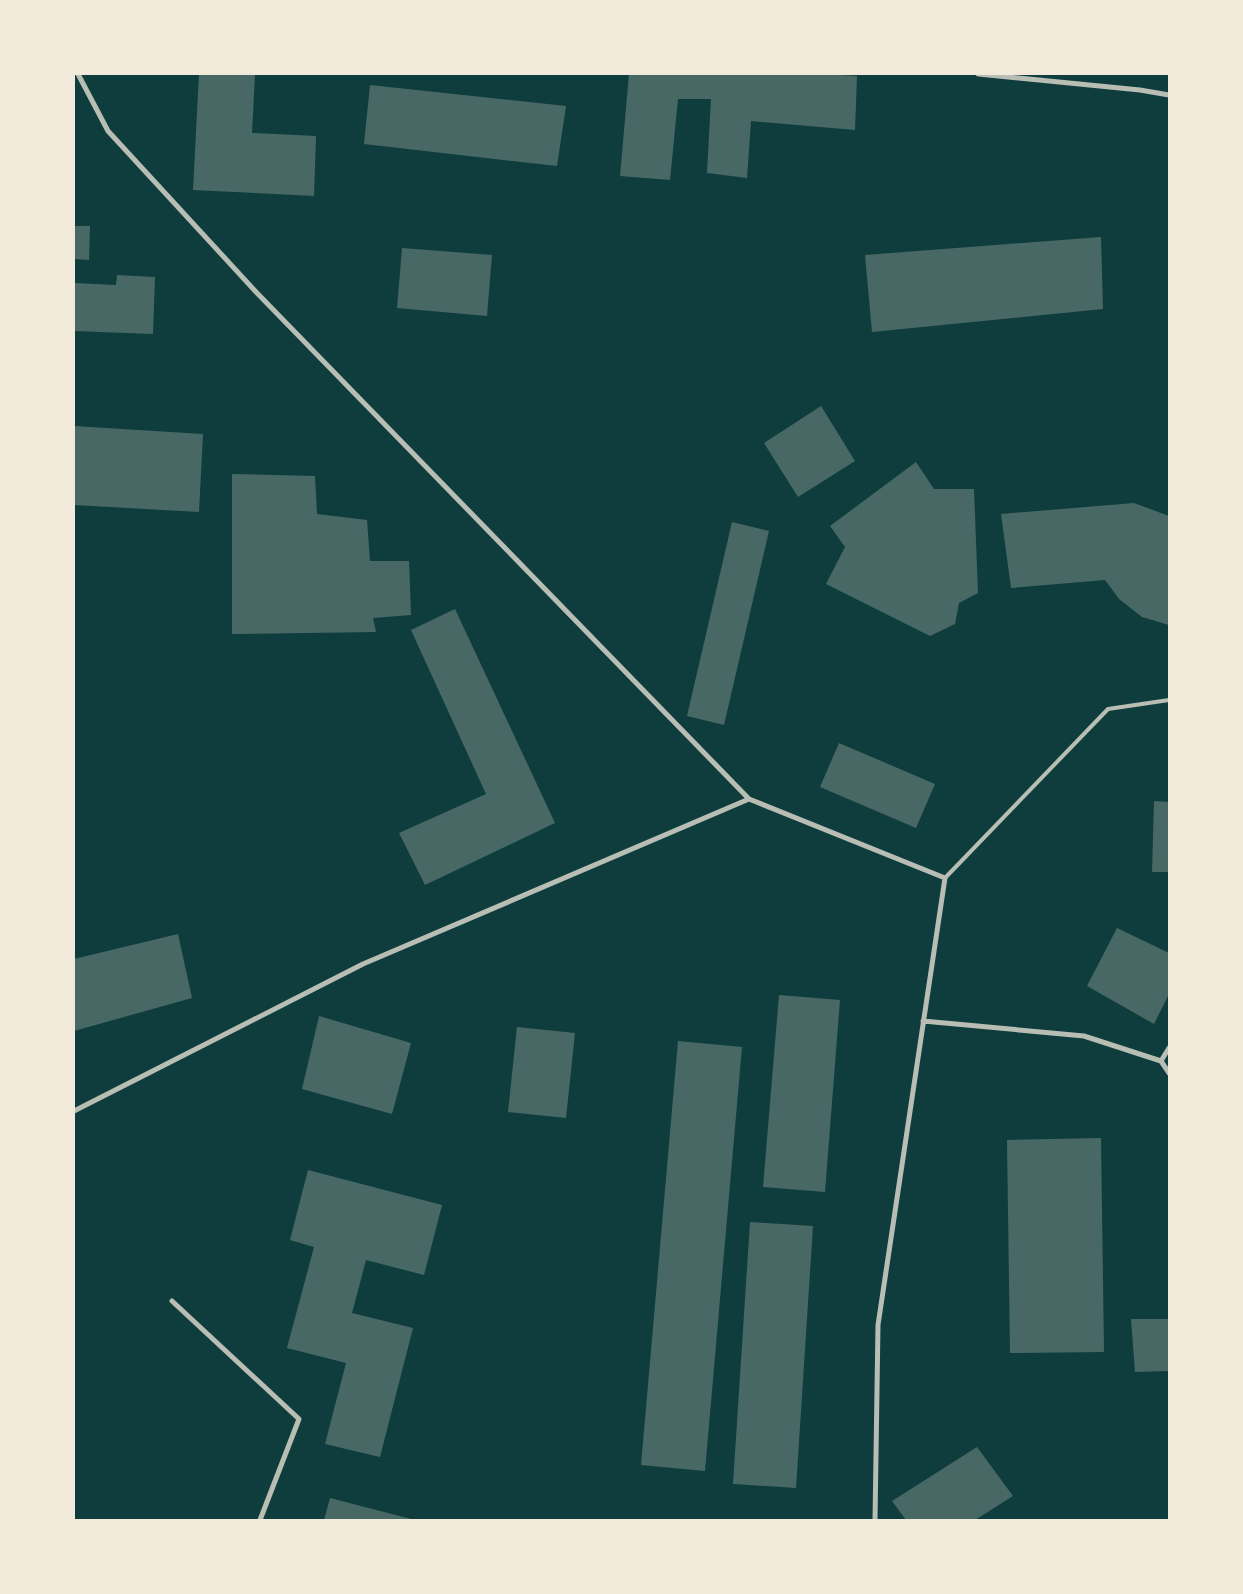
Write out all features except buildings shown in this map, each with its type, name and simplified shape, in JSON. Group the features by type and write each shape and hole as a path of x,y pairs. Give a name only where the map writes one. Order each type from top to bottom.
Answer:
{"street":[{"path":"78,74 108,131 218,251 749,799 945,878 878,1325 875,1520"},
{"path":"978,74 1140,90 1169,96"},
{"path":"74,1111 363,964 749,799"},
{"path":"923,1021 1084,1036 1161,1061 1169,1073"},
{"path":"1161,1061 1169,1048"},
{"path":"172,1301 299,1419 260,1520"}],"lane":[{"path":"945,878 1108,709 1169,700"}]}
